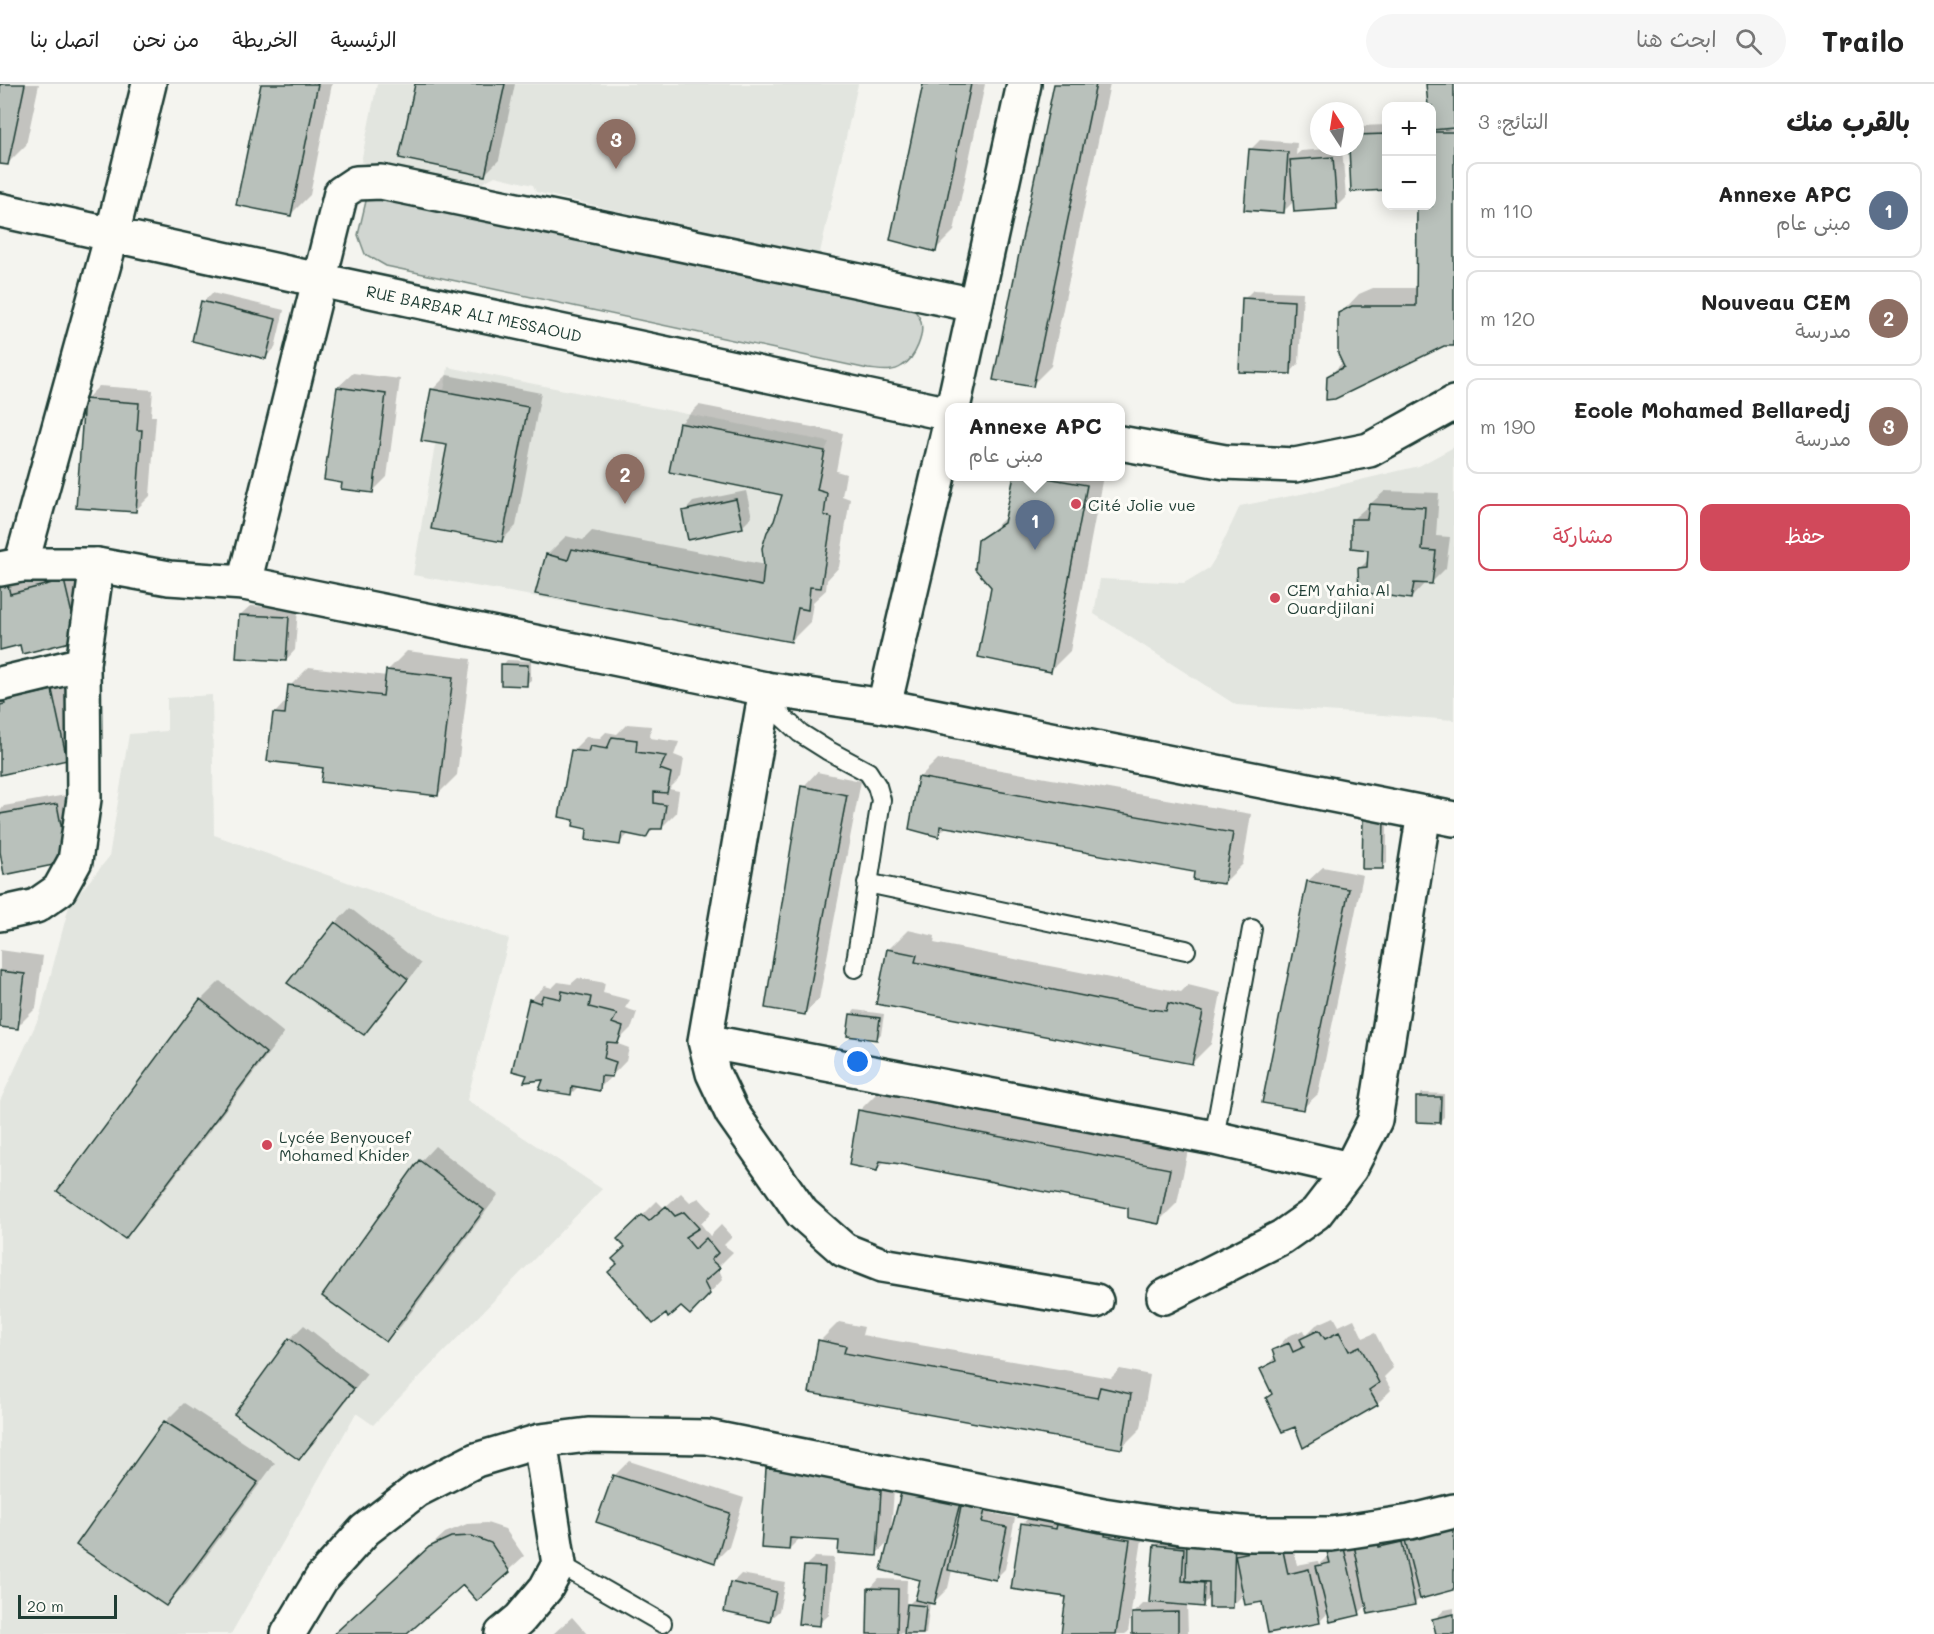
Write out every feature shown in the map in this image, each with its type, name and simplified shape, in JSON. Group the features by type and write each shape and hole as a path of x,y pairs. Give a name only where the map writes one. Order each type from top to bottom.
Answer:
{"street":[{"path":"149,84 112,235 11,567 97,565 169,578 244,583 765,695 884,706 1439,816 1375,1120 1350,1169 1316,1213 1282,1237 1164,1297"},
{"path":"954,403 1024,84"},
{"path":"244,583 341,193 357,183 381,183 975,305"},
{"name":"RUE BARBAR ALI MESSAOUD","path":"0,210 945,413"},
{"path":"1125,444 1225,462 1295,465 1369,450 1454,403"},
{"path":"884,706 945,445"},
{"path":"0,914 36,906 59,890 75,861 84,799 83,664 97,565"},
{"path":"0,684 83,664"},
{"path":"765,695 705,1041 713,1073 732,1113 802,1213 844,1250 882,1265 1096,1301"},
{"path":"705,1041 1214,1138 1350,1169"},
{"path":"288,1634 321,1579 350,1546 365,1530 417,1490 476,1460 540,1441 588,1435 707,1437 1103,1515 1180,1527 1253,1534 1331,1534 1410,1522 1454,1511"},
{"path":"502,1634 520,1619 546,1588 559,1564 540,1441"}],"lane":[{"path":"765,695 800,733 868,772 877,786 881,800 855,968"},
{"path":"867,883 1186,950"},
{"path":"1214,1138 1252,929"},
{"path":"559,1564 662,1623"}],"shaded area":[{"path":"377,84 858,84 819,257 536,192 533,185 495,176 476,186 361,162"},
{"path":"378,194 911,307 918,314 922,331 915,352 907,363 890,370 868,369 386,266 365,254 358,235 366,201"},
{"path":"448,367 829,442 817,489 827,493 824,515 832,518 810,587 808,610 798,609 791,642 413,575"},
{"name":"CEM Yahia Al Ouardjilani","path":"1454,447 1454,720 1236,705 1094,614 1100,579 1184,583 1209,568 1240,506 1419,466"},
{"name":"Lycée Benyoucef Mohamed Khider","path":"212,695 214,835 509,939 467,1100 602,1189 373,1425 356,1413 231,1634 0,1634 0,1101 40,1015 69,906 109,857 129,734 167,731 167,698"}],"building":[{"path":"0,84 25,84 8,165 0,164"},
{"path":"261,84 318,84 291,216 236,205"},
{"path":"415,84 505,84 485,176 399,158"},
{"path":"923,84 971,84 936,252 890,240"},
{"path":"1054,84 1096,84 1033,387 993,380"},
{"path":"1426,84 1454,84 1454,128 1436,130 1436,102 1428,102"},
{"path":"1436,132 1454,132 1454,346 1444,346 1335,399 1326,400 1327,376 1344,367 1338,354 1338,313 1352,306 1416,306 1417,210 1436,210"},
{"path":"1382,134 1382,190 1351,192 1349,156 1364,156 1364,135"},
{"path":"1249,149 1288,152 1284,213 1244,210"},
{"path":"1333,157 1337,209 1294,212 1290,160"},
{"path":"1242,298 1294,301 1291,374 1239,372"},
{"path":"201,301 276,319 266,359 192,341"},
{"path":"337,387 386,394 373,493 341,489 342,483 324,480"},
{"path":"431,389 528,407 502,542 431,529 447,445 421,441"},
{"path":"84,399 139,403 137,430 142,430 136,512 76,508"},
{"path":"679,423 825,451 817,490 827,493 824,515 832,518 821,588 810,587 808,610 798,608 791,642 535,594 546,554 568,560 572,549 762,586 764,566 762,548 782,495 669,472"},
{"path":"1013,481 1064,481 1087,485 1051,672 978,657 991,587 975,569 978,540 1004,523"},
{"path":"736,499 743,528 688,540 682,511"},
{"path":"1369,504 1425,507 1422,550 1436,551 1432,584 1414,583 1411,599 1359,592 1358,568 1367,567 1368,550 1351,548 1351,519 1367,519"},
{"path":"64,580 78,640 22,654 20,645 0,650 0,583 7,581 10,594"},
{"path":"239,615 289,617 286,661 236,658"},
{"path":"501,664 528,665 527,686 501,685"},
{"path":"386,670 453,677 438,796 321,782 323,768 267,761 273,713 285,714 288,685 383,696"},
{"path":"52,690 67,760 0,775 0,705 5,704 4,701"},
{"path":"612,737 637,740 636,752 666,756 660,769 671,773 667,793 654,792 654,803 666,805 662,829 651,829 646,838 622,833 620,845 586,840 587,829 573,826 574,820 559,817 571,750 588,752 590,746 607,749"},
{"path":"918,777 1233,833 1224,884 1193,880 1194,872 958,829 940,826 939,837 909,829"},
{"path":"801,786 847,795 805,1015 765,1008"},
{"path":"57,804 68,862 4,875 0,852 0,814"},
{"path":"1363,818 1384,818 1383,869 1362,869"},
{"path":"1307,881 1349,889 1304,1110 1262,1103"},
{"path":"335,922 408,979 364,1035 287,983"},
{"path":"887,949 917,955 915,962 1143,1008 1166,1011 1168,1003 1203,1012 1192,1064 876,1004"},
{"path":"0,971 25,974 18,1029 0,1027"},
{"path":"562,991 591,997 589,1007 617,1014 612,1023 623,1027 618,1043 607,1042 604,1058 616,1062 612,1077 601,1076 600,1091 572,1086 571,1095 539,1090 543,1080 524,1082 527,1075 512,1071 529,999 540,1003 543,995 561,999"},
{"path":"200,999 266,1053 125,1239 57,1191"},
{"path":"850,1014 880,1018 877,1040 847,1036"},
{"path":"1416,1097 1441,1097 1440,1123 1416,1122"},
{"path":"858,1110 1170,1169 1159,1224 1128,1218 1128,1208 900,1164 880,1161 877,1171 849,1165"},
{"path":"419,1160 484,1210 386,1342 322,1296"},
{"path":"666,1206 675,1216 684,1212 699,1228 685,1237 695,1249 706,1238 718,1253 711,1260 720,1268 704,1282 710,1294 690,1315 681,1307 668,1318 666,1314 653,1324 608,1272 617,1264 612,1259 625,1247 617,1239 642,1215 649,1221"},
{"path":"1319,1330 1325,1339 1339,1332 1349,1351 1360,1346 1379,1383 1369,1390 1378,1405 1303,1448 1295,1427 1282,1432 1266,1398 1272,1394 1260,1369 1276,1361 1272,1350 1289,1343 1293,1352 1304,1347 1300,1339"},
{"path":"289,1338 354,1389 299,1460 234,1414"},
{"path":"818,1340 846,1346 844,1353 1097,1398 1100,1387 1131,1394 1122,1449 809,1393"},
{"path":"164,1421 258,1482 166,1606 76,1545"},
{"path":"766,1468 882,1475 877,1556 838,1553 839,1541 790,1538 789,1550 761,1548"},
{"path":"613,1475 730,1513 715,1563 596,1522"},
{"path":"902,1489 960,1503 934,1604 915,1600 920,1580 881,1570"},
{"path":"961,1506 985,1510 982,1522 1007,1527 996,1580 948,1570"},
{"path":"1059,1516 1107,1523 1105,1536 1130,1540 1116,1634 1061,1634 1066,1597 1011,1589 1021,1523 1056,1529"},
{"path":"1454,1528 1454,1590 1420,1599 1405,1540"},
{"path":"1376,1530 1379,1547 1402,1542 1415,1605 1368,1614 1352,1535"},
{"path":"472,1536 491,1543 510,1572 477,1601 463,1585 407,1634 334,1634 429,1547 451,1537"},
{"path":"1187,1536 1235,1537 1233,1608 1209,1608 1209,1582 1186,1581"},
{"path":"1343,1544 1360,1615 1330,1622 1316,1566 1330,1563 1326,1548"},
{"path":"1154,1545 1184,1548 1182,1581 1204,1583 1203,1607 1149,1602"},
{"path":"1282,1546 1288,1574 1309,1569 1320,1623 1268,1633 1262,1602 1245,1605 1235,1555"},
{"path":"804,1566 825,1567 820,1626 798,1624"},
{"path":"730,1582 776,1592 770,1622 724,1612"},
{"path":"868,1588 898,1589 897,1634 867,1634"},
{"path":"907,1604 926,1606 923,1634 904,1634"},
{"path":"1178,1612 1178,1634 1132,1634 1132,1613"},
{"path":"1454,1614 1454,1634 1436,1634 1432,1619"}],"place":[{"name":"Ecole Mohamed Bellaredj","path":"616,169"},
{"name":"Nouveau CEM","path":"625,504"},
{"name":"Cité Jolie vue","path":"1076,504"},
{"name":"Annexe APC","path":"1035,550"},
{"name":"CEM Yahia Al Ouardjilani","path":"1275,598"},
{"name":"Lycée Benyoucef Mohamed Khider","path":"267,1145"}]}
